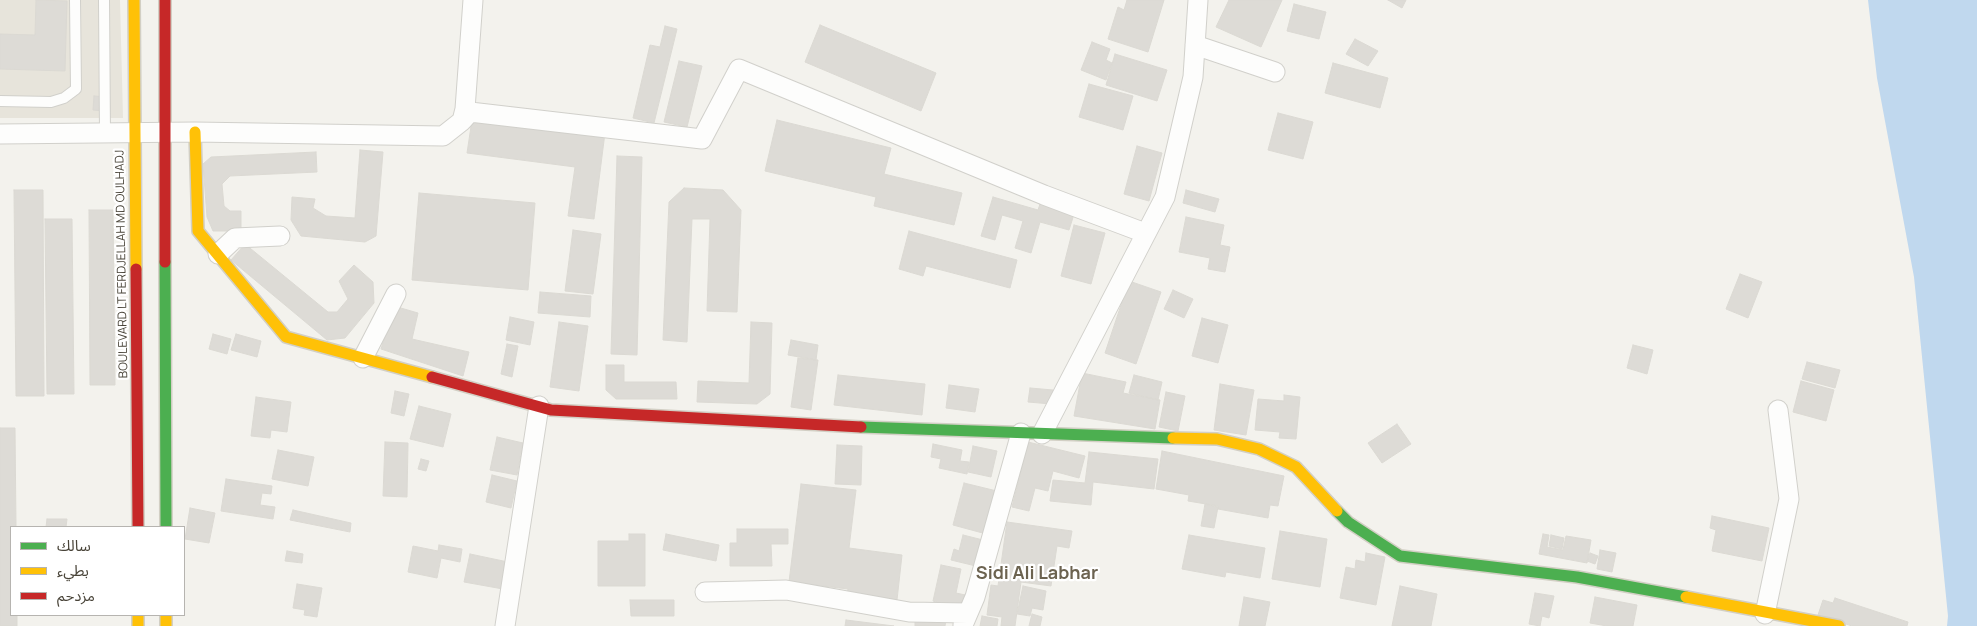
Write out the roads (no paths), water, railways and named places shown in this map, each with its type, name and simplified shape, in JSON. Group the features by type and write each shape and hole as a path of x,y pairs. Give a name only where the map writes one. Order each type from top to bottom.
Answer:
{"street":[{"name":"BOULEVARD LT FERDJELLAH MD OULHADJ","path":"134,0 134,134 150,176 152,399 138,526"},
{"name":"BOULEVARD LT FERDJELLAH MD OULHADJ","path":"165,0 165,133 150,176 152,399 166,526"},
{"path":"462,121 465,109 473,0"},
{"path":"1042,434 1165,197 1193,76 1198,0"},
{"path":"1195,45 1275,72"},
{"path":"0,134 195,132 443,136 470,112 702,139 738,69 1035,192 1145,233"},
{"path":"195,132 198,231 286,336 551,410 794,425 1217,439 1259,448 1296,467 1348,522 1400,556 1577,577 1765,614 1839,626"},
{"path":"218,254 235,238 280,236"},
{"path":"363,358 396,294"},
{"path":"505,626 539,406"},
{"path":"1765,614 1789,500 1778,410"},
{"path":"705,592 786,590 965,620 980,579 1021,433"}],"lane":[{"path":"0,101 50,102 64,98 76,89 75,0"},
{"path":"104,0 105,134"}],"water":[{"path":"1868,0 1977,0 1977,626 1947,626 1948,616 1914,277 1877,78"}],"district":[{"name":"Sidi Ali Labhar","path":"1037,574"}]}
